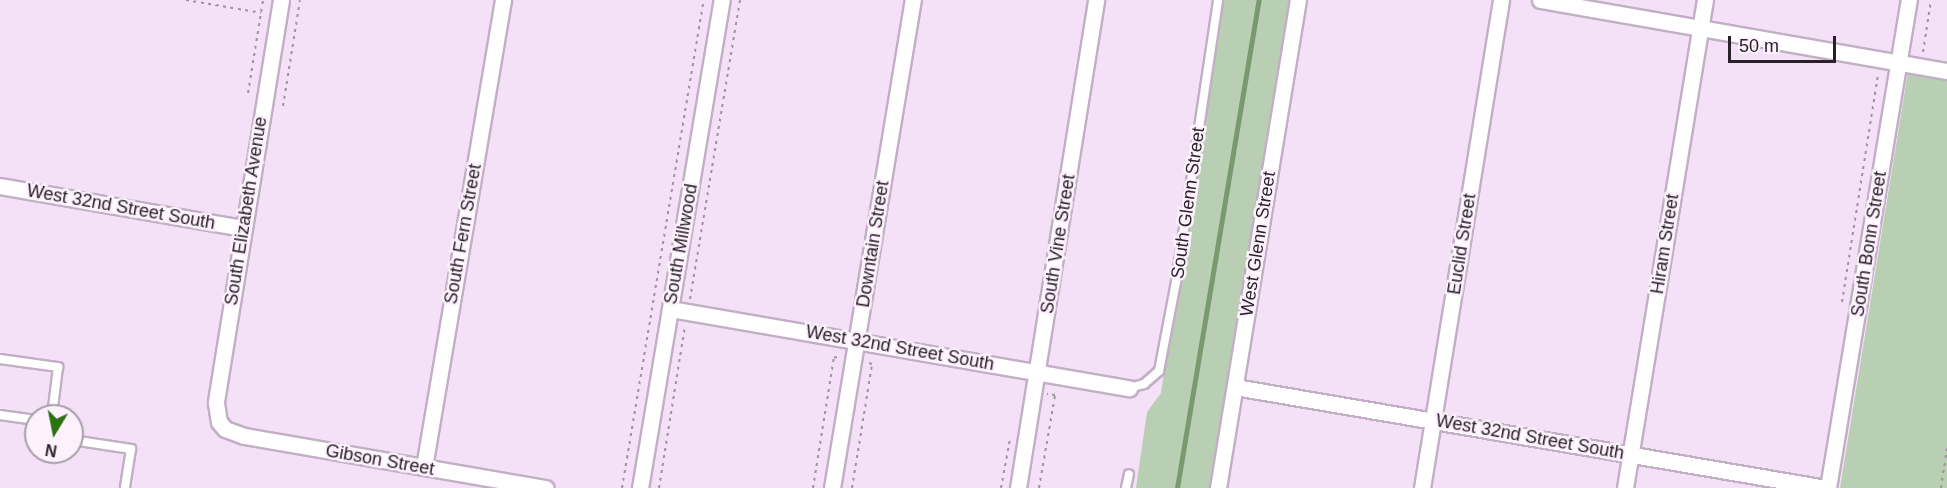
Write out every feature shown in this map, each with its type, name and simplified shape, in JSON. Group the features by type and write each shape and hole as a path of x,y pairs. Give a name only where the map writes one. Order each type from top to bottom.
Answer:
{"street":[{"name":"South Elizabeth Avenue","path":"219,422 215,410 281,0"},
{"name":"South Fern Street","path":"424,467 503,0"},
{"name":"South Millwood","path":"640,488 722,0"},
{"name":"Downtain Street","path":"832,488 913,0"},
{"name":"South Vine Street","path":"1018,488 1096,0"},
{"name":"West Glenn Street","path":"1218,488 1298,0"},
{"name":"Euclid Street","path":"1422,488 1501,0"},
{"path":"1540,0 1947,71"},
{"name":"Hiram Street","path":"1625,488 1706,0"},
{"name":"South Bonn Street","path":"1827,488 1909,0"},
{"name":"West 32nd Street South","path":"0,186 243,228"},
{"name":"West 32nd Street South","path":"670,309 1130,388"},
{"name":"West 32nd Street South","path":"1234,387 1827,488"},
{"name":"Gibson Street","path":"219,422 225,429 244,436 546,488"}],"lane":[{"name":"South Glenn Street","path":"1130,388 1144,384 1159,371 1176,282 1218,0"},
{"path":"0,358 58,367 53,404"},
{"path":"0,415 24,418"},
{"path":"84,442 131,449 125,488"},
{"path":"1126,488 1129,474"}],"path":[{"path":"186,0 261,13"},
{"path":"248,93 263,0"},
{"path":"283,106 300,0"},
{"path":"622,488 704,0"},
{"path":"658,488 740,0"},
{"path":"1923,52 1931,0"},
{"path":"1842,304 1878,70"},
{"path":"1941,488 1947,448"}],"green space":[{"path":"1220,0 1290,0 1209,488 1136,488 1147,412 1161,393"},
{"path":"1908,72 1947,79 1947,488 1840,488"}],"waterway":[{"path":"1177,488 1259,0"}]}
